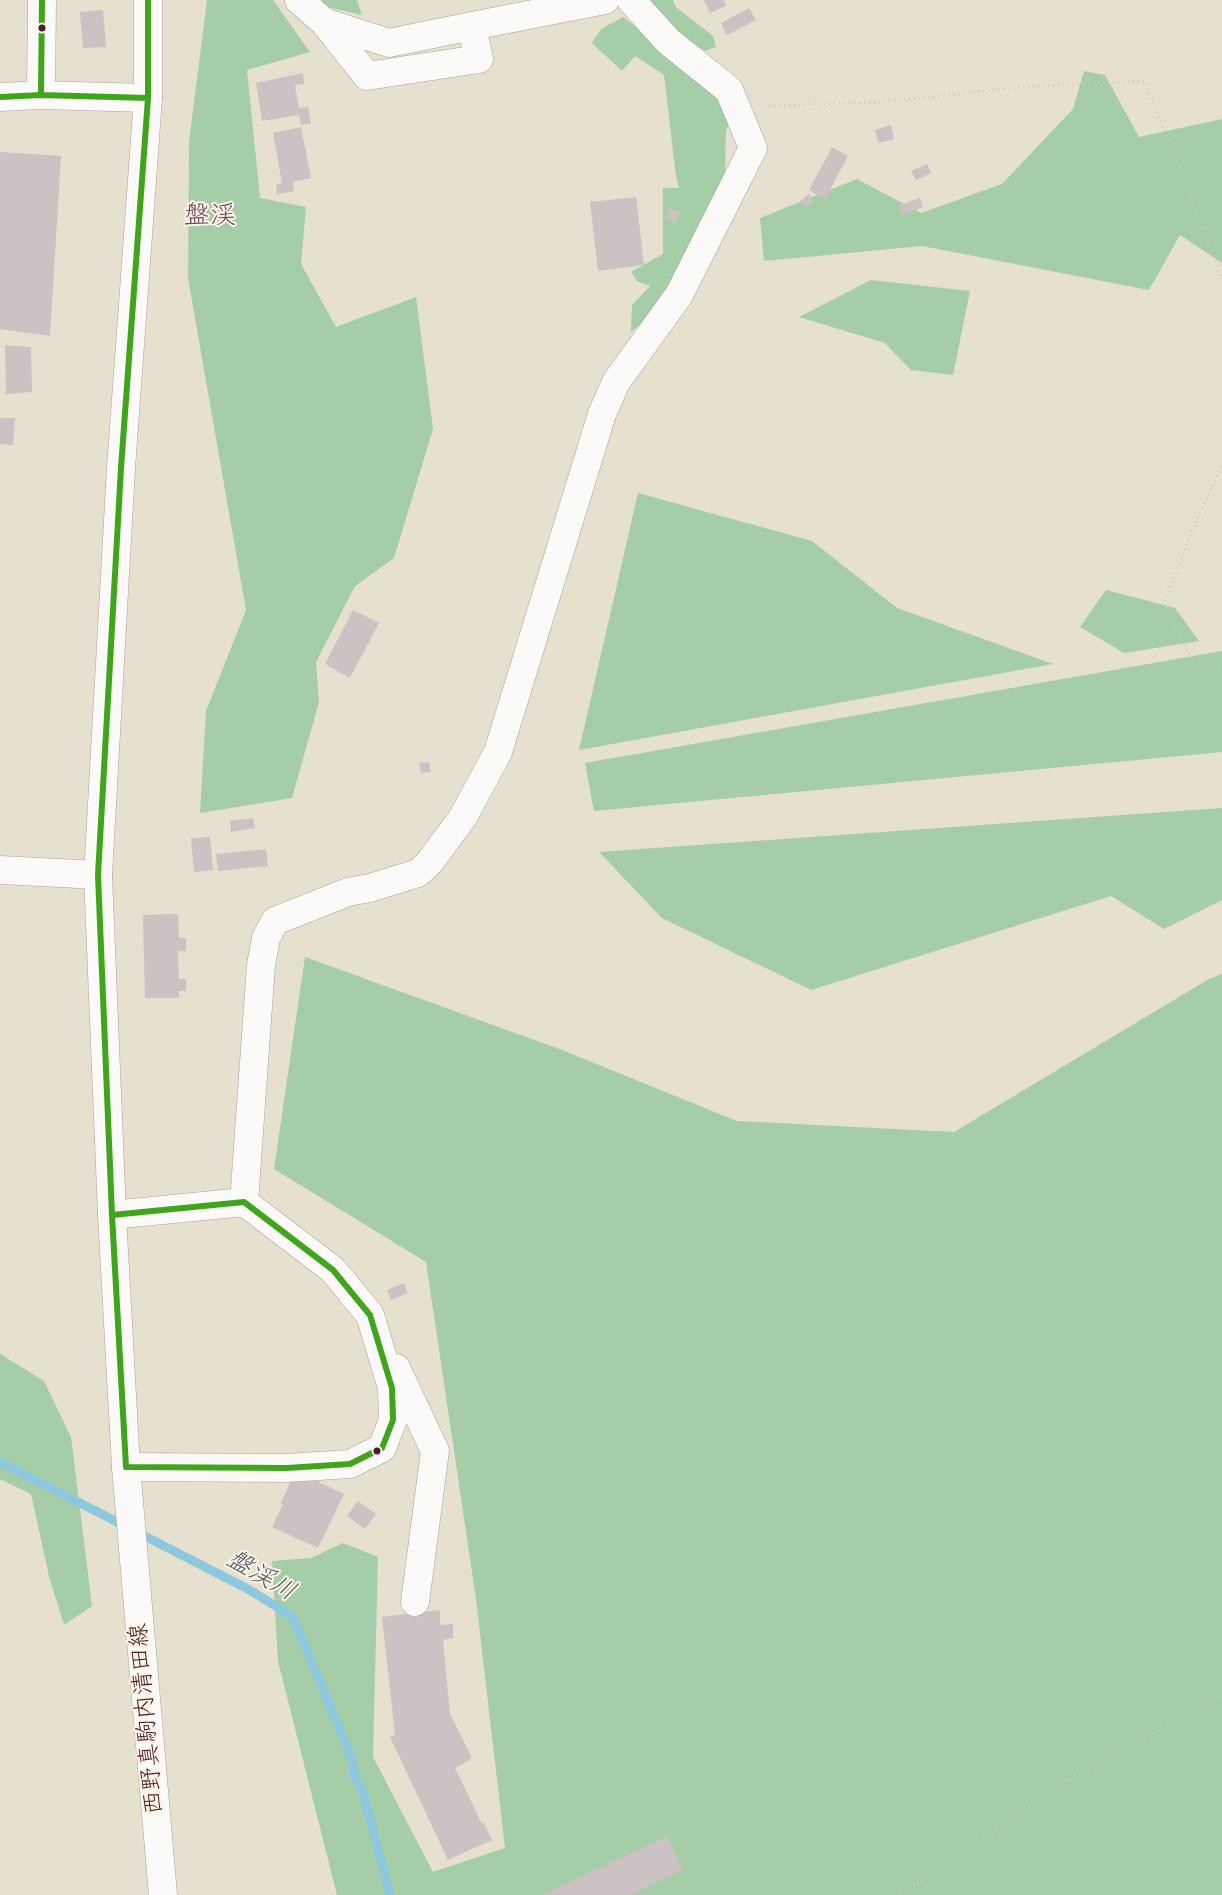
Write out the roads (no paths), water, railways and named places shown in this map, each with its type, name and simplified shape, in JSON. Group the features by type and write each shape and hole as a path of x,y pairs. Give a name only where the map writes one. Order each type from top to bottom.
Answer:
{"main road":[{"path":"41,95 42,0"},
{"path":"148,0 148,98 121,468 98,875 112,1215 126,1467 287,1468 350,1464 382,1448 393,1420 392,1388 370,1315"},
{"path":"299,0 324,22 367,76 479,59 472,26"},
{"path":"324,22 390,43 605,0"},
{"path":"244,1202 260,965 266,938 274,921 348,892 370,888 418,873 429,863 463,817 498,752 602,414 616,382 679,295 753,148 729,90 668,41 631,0"},
{"path":"5,96 41,95 148,98"},
{"path":"0,870 98,875"},
{"path":"112,1215 244,1202 332,1270 370,1315 435,1451 415,1602"},
{"name":"西野真駒内清田線","path":"126,1467 162,1895"}],"waterway":[{"name":"盤渓川","path":"0,1462 248,1589 293,1617 352,1759 355,1777 363,1792 390,1895"}],"district":[{"name":"盤渓","path":"210,216"}]}
